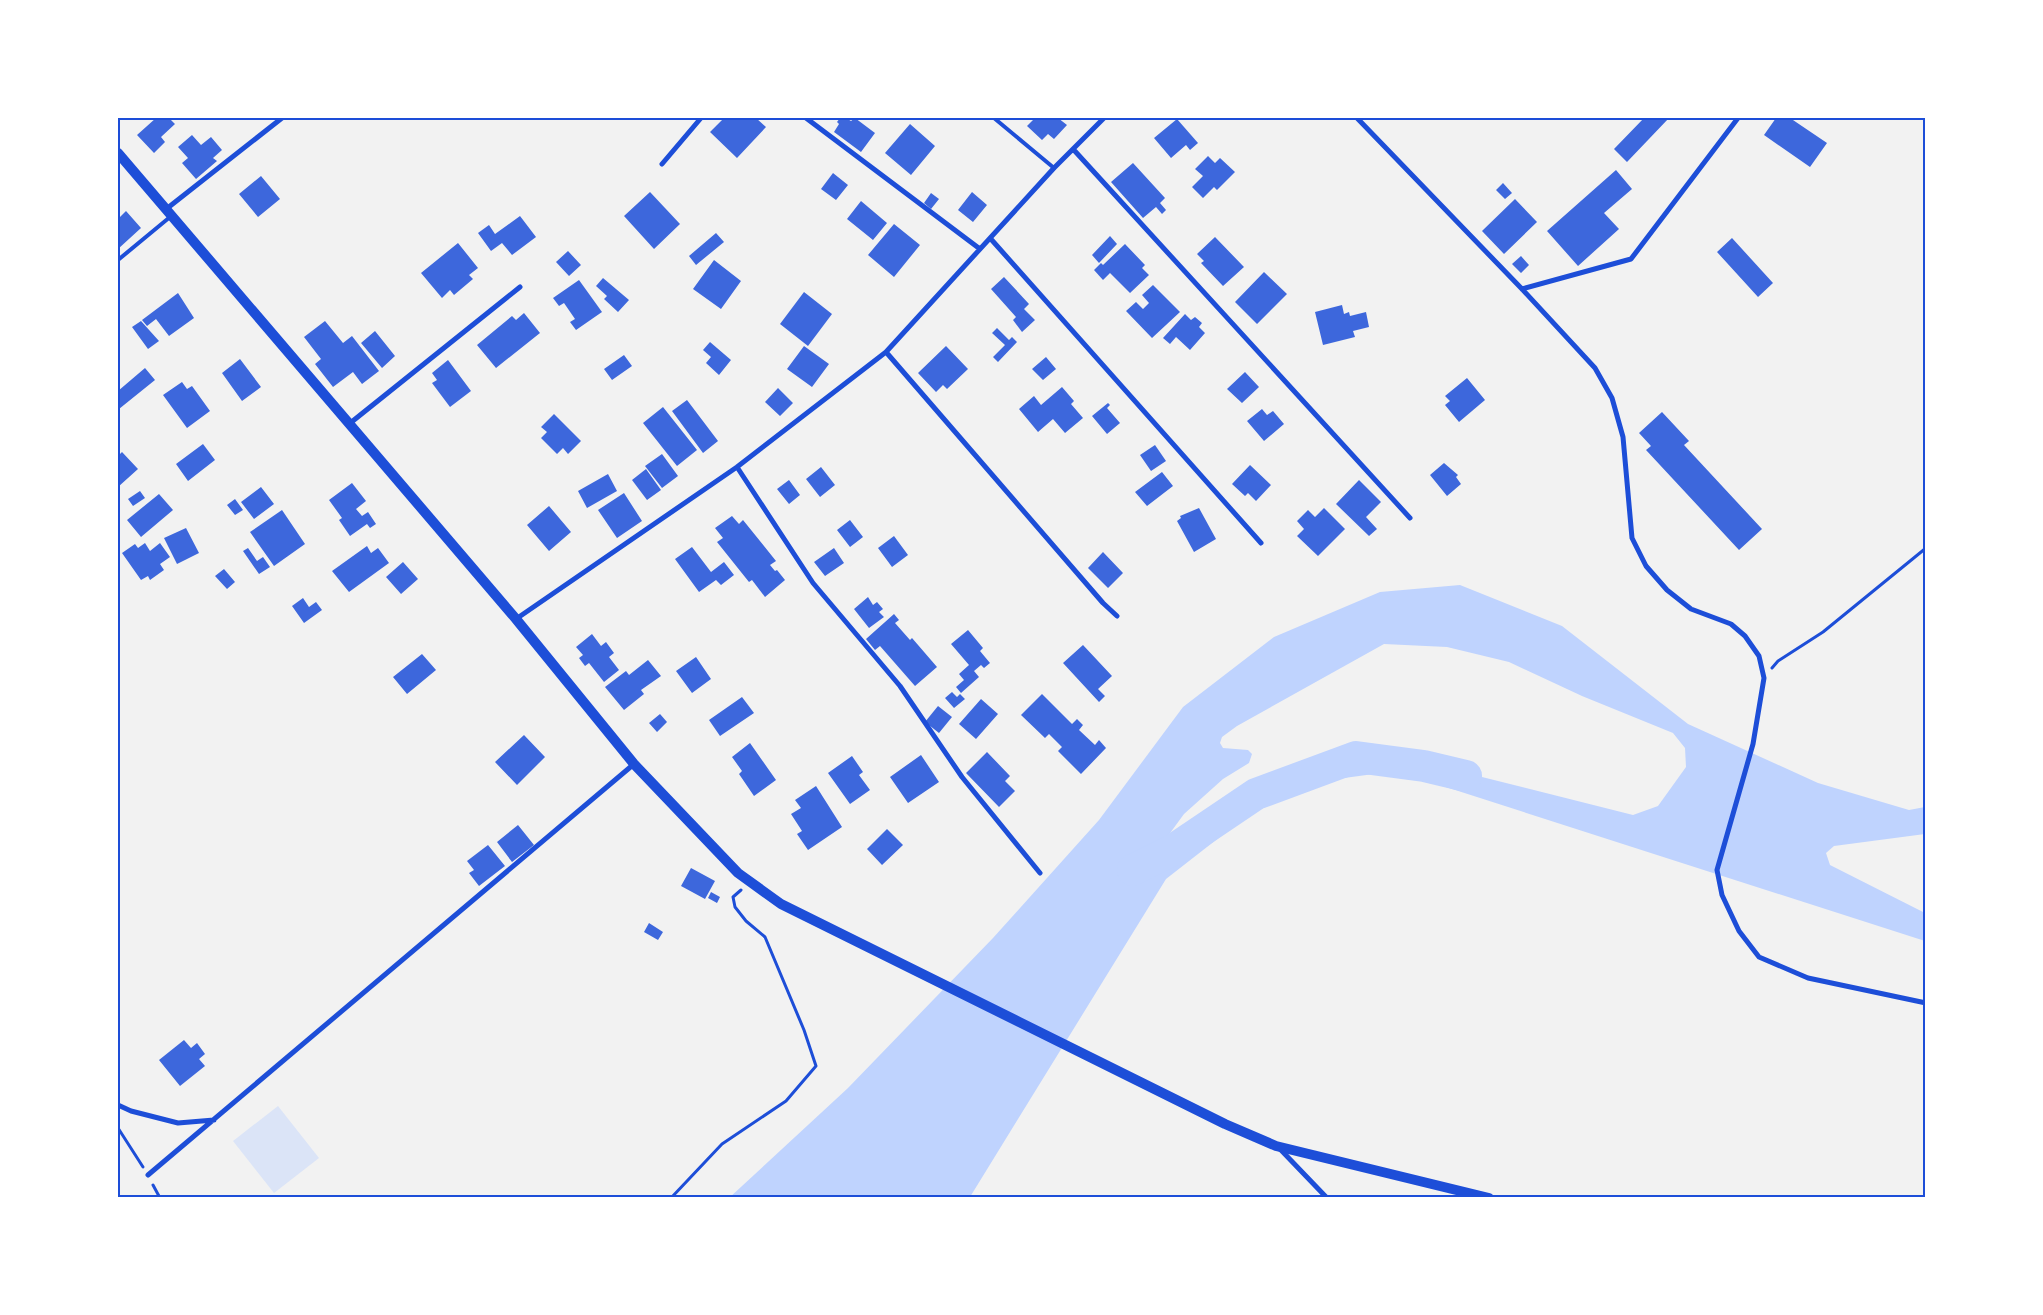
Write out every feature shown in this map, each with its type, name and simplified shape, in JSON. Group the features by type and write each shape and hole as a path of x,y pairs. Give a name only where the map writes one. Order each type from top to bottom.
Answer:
{"main road":[{"path":"118,154 516,619 634,764 738,873 781,904 1225,1124 1276,1146 1489,1198"}],"street":[{"path":"168,213 282,118"},
{"path":"662,164 701,118"},
{"path":"806,118 980,249"},
{"path":"516,619 737,467 886,352 1054,168 1104,118"},
{"path":"1356,118 1522,289 1595,368 1612,398 1623,437 1632,538 1646,566 1667,590 1691,609 1731,624 1745,636 1759,656 1764,678 1753,744 1717,870 1722,894 1735,924 1759,957 1808,978 1926,1003"},
{"path":"1522,289 1631,259 1738,118"},
{"path":"1073,149 1410,518"},
{"path":"990,238 1261,543"},
{"path":"349,424 520,287"},
{"path":"886,352 1116,616"},
{"path":"737,467 813,583 900,686 962,778 1040,873"},
{"path":"148,1175 634,764"},
{"path":"118,1105 131,1111 178,1123 215,1120"},
{"path":"1276,1146 1327,1198"}],"lane":[{"path":"994,118 1054,168"},
{"path":"118,260 168,213"}],"path":[{"path":"1764,678 1778,661 1823,632 1926,548"},
{"path":"671,1198 722,1144 786,1101 816,1066 804,1030 765,937 746,921 735,907 733,896 738,892"},
{"path":"118,1128 148,1175 160,1198"}],"shaded area":[{"path":"278,1106 319,1158 274,1193 233,1141"}],"water":[{"path":"1460,585 1562,626 1688,724 1818,783 1909,810 1925,807 1925,834 1834,846 1826,853 1830,865 1925,913 1925,941 1396,771 1322,781 1248,815 1166,879 970,1197 729,1198 848,1088 993,938 1099,820 1183,707 1274,637 1380,592","holes":["1384,644 1447,647 1509,662 1582,696 1673,733 1685,748 1686,767 1658,806 1633,815 1454,770 1356,757 1293,775 1256,794 1179,849 1170,848 1167,844 1165,840 1184,814 1223,779 1249,763 1252,754 1248,750 1223,748 1220,743 1222,737 1237,726"]}],"building":[{"path":"156,118 169,118 175,124 161,137 165,142 154,153 137,135"},
{"path":"724,118 756,118 766,127 737,158 710,132"},
{"path":"840,118 846,118 851,121 855,118 875,133 861,152 834,132"},
{"path":"1035,118 1058,118 1067,125 1054,139 1048,134 1042,140 1027,126"},
{"path":"1644,118 1669,118 1627,162 1614,149"},
{"path":"1776,118 1790,118 1827,143 1810,167 1764,135"},
{"path":"1177,119 1198,143 1190,150 1186,145 1171,158 1154,138"},
{"path":"910,124 935,146 911,175 885,153"},
{"path":"192,135 201,145 211,137 222,150 213,158 217,161 196,179 182,163 188,158 178,147"},
{"path":"1208,156 1215,163 1220,158 1235,172 1217,190 1214,187 1203,198 1192,187 1203,176 1195,169"},
{"path":"1133,163 1165,198 1160,203 1166,210 1162,214 1156,207 1143,218 1111,182"},
{"path":"1616,170 1632,189 1604,213 1619,229 1578,266 1547,231"},
{"path":"833,173 848,185 836,200 821,189"},
{"path":"261,176 280,199 258,217 239,194"},
{"path":"1503,183 1512,193 1505,199 1496,190"},
{"path":"650,192 680,224 654,249 624,216"},
{"path":"972,192 987,205 973,222 958,210"},
{"path":"931,193 939,199 931,209 924,203"},
{"path":"1515,199 1537,222 1504,254 1482,231"},
{"path":"861,201 887,223 873,240 847,219"},
{"path":"126,211 141,228 118,249 118,219"},
{"path":"520,216 536,237 512,255 502,243 491,251 478,233 489,225 495,234"},
{"path":"894,224 920,245 894,277 868,255"},
{"path":"716,233 724,242 696,265 689,256"},
{"path":"1110,236 1117,244 1099,263 1092,255"},
{"path":"1215,237 1244,267 1223,286 1201,263 1204,261 1197,254"},
{"path":"1732,238 1773,283 1758,297 1717,252"},
{"path":"458,243 478,268 469,275 473,279 454,295 450,290 442,298 421,273"},
{"path":"1125,244 1145,265 1142,268 1149,275 1130,293 1110,273 1103,280 1094,270 1101,263 1103,265"},
{"path":"568,251 581,265 569,276 556,262"},
{"path":"1521,256 1529,265 1521,273 1512,264"},
{"path":"714,260 741,281 721,309 693,289"},
{"path":"1264,272 1287,294 1257,324 1235,302"},
{"path":"1004,277 1029,304 1024,309 1035,320 1022,332 1013,320 1016,317 991,289"},
{"path":"603,278 629,300 618,312 604,299 607,296 596,286"},
{"path":"579,280 602,312 576,330 570,322 575,319 564,303 559,306 553,298"},
{"path":"1153,285 1180,312 1152,338 1126,311 1136,302 1143,309 1149,303 1142,295"},
{"path":"804,292 832,314 808,346 780,324"},
{"path":"178,293 194,318 169,336 156,319 147,326 142,320"},
{"path":"1342,305 1344,314 1349,312 1350,316 1366,312 1369,327 1353,331 1355,337 1323,345 1315,312"},
{"path":"524,313 540,333 496,368 477,345 512,316 516,320"},
{"path":"1185,314 1191,320 1195,317 1202,323 1199,327 1205,333 1190,350 1176,337 1170,344 1163,338"},
{"path":"141,321 159,341 148,349 132,327"},
{"path":"325,321 343,343 352,336 379,371 362,384 353,372 333,387 315,364 321,359 304,337"},
{"path":"997,328 1009,340 1012,337 1017,342 998,362 993,357 1005,345 992,333"},
{"path":"375,331 395,356 382,368 361,343"},
{"path":"710,342 731,360 719,375 706,363 711,357 703,350"},
{"path":"804,346 829,364 812,387 787,369"},
{"path":"946,346 968,369 947,389 943,385 936,392 918,373"},
{"path":"624,355 632,366 612,380 604,369"},
{"path":"1046,357 1056,369 1043,380 1032,369"},
{"path":"240,359 261,387 242,401 222,373"},
{"path":"448,360 471,391 450,407 432,383 437,380 432,373"},
{"path":"145,368 155,380 119,409 118,391"},
{"path":"1245,372 1259,387 1242,403 1227,389"},
{"path":"1467,378 1485,400 1459,422 1445,405 1450,401 1445,396"},
{"path":"182,382 187,389 192,386 210,411 187,428 163,395"},
{"path":"1062,387 1074,401 1071,404 1083,418 1065,433 1053,419 1038,432 1019,409 1034,396 1041,405"},
{"path":"778,388 793,403 780,416 765,402"},
{"path":"687,400 718,441 703,453 672,411"},
{"path":"1108,403 1110,405 1107,408 1120,423 1107,434 1092,416"},
{"path":"663,407 697,450 677,466 643,423"},
{"path":"1262,409 1267,415 1273,411 1284,424 1264,441 1247,421"},
{"path":"1662,412 1689,441 1684,445 1762,529 1739,550 1646,450 1651,446 1639,433"},
{"path":"554,414 581,441 568,454 563,448 557,454 541,438 547,432 541,427"},
{"path":"203,444 215,460 188,481 176,464"},
{"path":"1155,445 1166,461 1151,471 1140,455"},
{"path":"122,452 138,469 118,487 118,456"},
{"path":"662,454 678,476 662,488 645,466"},
{"path":"1444,463 1458,475 1456,477 1461,484 1447,496 1430,475"},
{"path":"1250,465 1271,485 1256,501 1248,493 1245,496 1232,484"},
{"path":"821,467 835,485 820,497 806,479"},
{"path":"646,469 661,490 647,500 632,480"},
{"path":"1162,472 1173,486 1147,506 1135,492"},
{"path":"608,474 617,491 587,508 578,491"},
{"path":"789,480 800,495 789,504 777,489"},
{"path":"1359,480 1381,502 1366,517 1377,529 1369,536 1336,504"},
{"path":"352,483 366,501 356,509 362,516 368,512 376,524 370,528 367,524 350,536 339,520 342,518 329,500"},
{"path":"261,487 274,504 254,519 241,502"},
{"path":"140,491 145,498 133,506 128,499"},
{"path":"624,493 642,521 617,538 598,510"},
{"path":"159,494 173,510 141,537 127,520"},
{"path":"235,499 243,510 235,515 227,505"},
{"path":"549,506 571,532 549,551 527,525"},
{"path":"1199,508 1216,539 1194,552 1177,521 1181,518 1180,516"},
{"path":"1324,508 1345,529 1318,556 1297,536 1304,529 1297,521 1308,510 1315,517"},
{"path":"282,510 305,544 274,566 250,532"},
{"path":"732,516 739,524 743,520 776,561 770,565 785,580 765,597 752,580 749,582 717,542 723,538 715,528"},
{"path":"850,520 863,537 850,547 837,530"},
{"path":"186,528 199,553 177,564 164,538"},
{"path":"894,536 908,555 892,567 878,548"},
{"path":"145,543 150,551 160,543 170,557 160,564 164,570 150,580 148,576 141,580 122,553 135,544 138,548"},
{"path":"367,546 371,553 378,548 389,563 349,592 332,571"},
{"path":"692,547 711,572 724,562 734,575 721,585 716,580 699,592 675,559"},
{"path":"248,548 257,561 263,557 270,567 259,574 243,551"},
{"path":"834,548 844,563 825,576 814,562"},
{"path":"1103,552 1123,573 1108,588 1088,568"},
{"path":"403,562 418,579 401,594 386,577"},
{"path":"224,569 235,582 227,589 215,576"},
{"path":"868,597 873,605 877,602 883,609 879,612 884,617 869,628 854,609"},
{"path":"303,598 309,607 316,602 322,610 304,623 292,606"},
{"path":"894,614 899,620 895,623 910,640 912,638 937,667 915,686 880,646 875,650 866,639"},
{"path":"968,630 983,648 980,651 990,663 984,668 981,665 974,671 979,677 961,693 956,687 964,680 959,674 969,665 951,644"},
{"path":"592,634 601,646 606,642 614,653 609,657 619,670 604,682 589,663 585,666 579,658 583,655 576,647"},
{"path":"1083,645 1112,676 1098,689 1105,696 1099,702 1063,663"},
{"path":"422,654 436,670 407,694 393,677"},
{"path":"696,657 711,679 692,693 676,671"},
{"path":"648,660 661,676 641,690 644,694 624,710 605,687 626,671 629,675"},
{"path":"952,692 957,697 960,694 965,699 954,708 945,698"},
{"path":"1042,694 1072,724 1077,719 1083,725 1079,730 1095,745 1099,740 1106,748 1081,774 1058,751 1062,747 1049,734 1045,738 1021,715"},
{"path":"742,697 754,713 720,736 709,720"},
{"path":"981,699 998,714 976,739 959,724"},
{"path":"938,706 952,717 939,733 925,722"},
{"path":"660,714 667,722 657,732 649,723"},
{"path":"524,735 545,757 517,785 495,762"},
{"path":"750,743 776,780 754,796 739,774 742,771 732,757"},
{"path":"987,752 1010,776 1005,781 1015,791 999,807 966,773"},
{"path":"921,755 939,782 908,803 890,777"},
{"path":"852,756 863,772 859,775 870,790 850,804 828,773"},
{"path":"816,786 842,827 808,850 797,834 802,831 791,814 801,808 795,800"},
{"path":"518,825 534,845 512,862 497,842"},
{"path":"887,829 903,845 882,865 867,849"},
{"path":"488,845 505,866 479,886 469,873 474,870 467,861"},
{"path":"691,868 715,881 705,899 681,886"},
{"path":"711,892 720,897 717,903 708,898"},
{"path":"649,923 663,932 658,940 644,932"},
{"path":"184,1040 191,1048 197,1043 205,1054 199,1059 205,1066 180,1086 159,1060"}],"waterway":[{"path":"1133,870 1173,850 1256,794 1356,757 1424,766 1466,776"}]}
